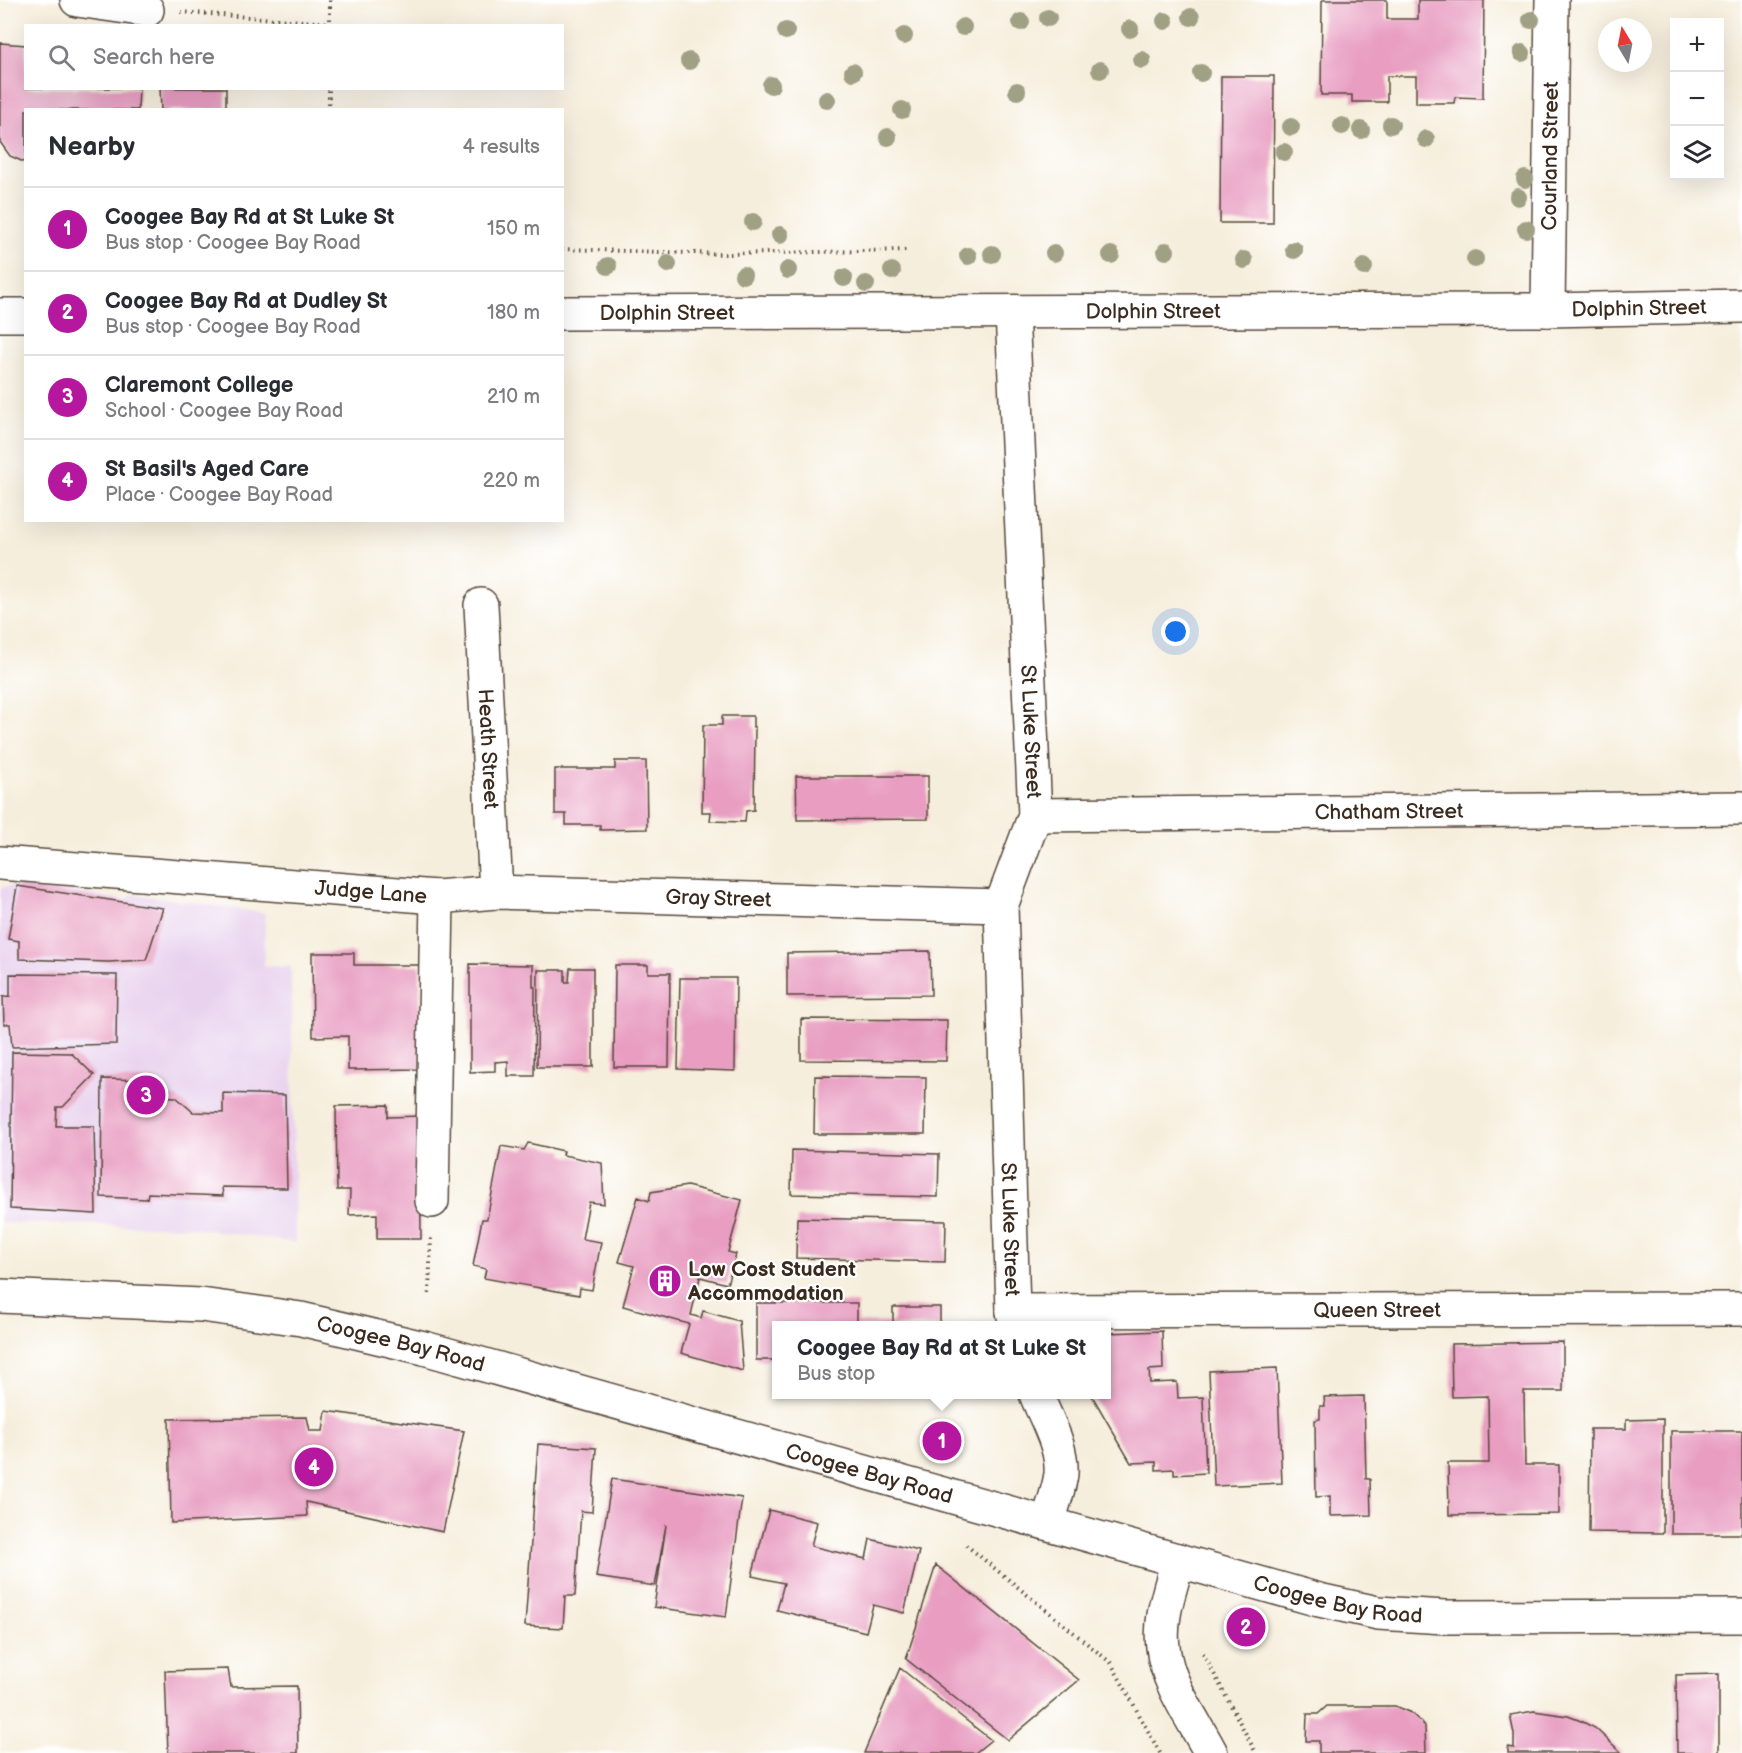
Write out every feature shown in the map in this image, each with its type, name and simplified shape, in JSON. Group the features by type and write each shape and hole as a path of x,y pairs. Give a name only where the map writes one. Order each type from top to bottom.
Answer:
{"street":[{"path":"77,0 147,10"},
{"name":"Courland Street","path":"1548,310 1552,0"},
{"name":"Dolphin Street","path":"564,313 1548,310 1742,306"},
{"name":"St Luke Street","path":"1012,312 1035,815 1001,906 1014,1318"},
{"path":"0,315 24,315"},
{"name":"Heath Street","path":"481,605 496,892"},
{"name":"Chatham Street","path":"1035,815 1742,808"},
{"name":"Judge Lane","path":"0,862 437,897 432,1201"},
{"name":"Gray Street","path":"437,897 496,892 1001,906"},
{"name":"Coogee Bay Road","path":"0,1296 201,1305 301,1318 424,1348 1048,1524 1319,1599 1378,1613 1446,1617 1742,1616"},
{"name":"Queen Street","path":"1014,1318 1742,1309"},
{"path":"1038,1399 1059,1450 1061,1474 1048,1524"},
{"path":"1179,1560 1163,1626 1163,1647 1176,1687 1211,1753"}],"path":[{"path":"147,10 330,24 330,0"},
{"path":"329,90 329,108"},
{"path":"564,249 726,254 906,250"},
{"path":"429,1294 432,1201"},
{"path":"966,1545 1111,1663 1160,1753"},
{"path":"1200,1645 1256,1753"}],"shaded area":[{"path":"19,884 126,900 133,894 265,913 264,966 291,967 295,1243 191,1227 0,1223 0,888"}],"building":[{"path":"1322,0 1387,0 1387,19 1418,19 1418,0 1484,0 1483,98 1455,97 1454,103 1416,103 1416,76 1387,76 1387,102 1352,102 1352,95 1321,95"},
{"path":"0,43 24,45 24,90 139,90 138,108 24,108 24,162 10,156 0,142"},
{"path":"1221,76 1274,76 1273,223 1220,223"},
{"path":"160,90 226,90 226,108 161,108"},
{"path":"722,716 753,716 753,727 755,727 754,810 746,811 745,822 710,821 711,812 702,812 703,725 722,725"},
{"path":"615,761 646,761 647,829 600,830 600,825 566,825 566,814 555,814 555,769 615,769"},
{"path":"796,776 928,776 928,819 797,820"},
{"path":"17,886 163,908 146,960 108,962 19,959 19,941 8,939"},
{"path":"930,951 931,995 787,996 787,953"},
{"path":"312,953 354,953 354,965 420,965 421,1069 348,1070 348,1036 313,1037"},
{"path":"470,964 533,965 533,987 535,987 534,1076 508,1076 508,1061 495,1062 495,1071 470,1072"},
{"path":"615,965 648,965 648,973 670,973 669,1067 614,1067"},
{"path":"570,968 593,968 593,1067 537,1067 538,970 565,970 565,982 569,982"},
{"path":"10,974 117,975 116,1044 12,1047 10,1024 4,1024 3,997 10,996"},
{"path":"680,978 736,978 735,1071 678,1069"},
{"path":"801,1019 947,1020 946,1061 801,1060"},
{"path":"12,1052 71,1053 94,1075 63,1107 57,1107 56,1126 94,1126 96,1214 10,1209"},
{"path":"815,1076 926,1077 925,1134 814,1134"},
{"path":"102,1079 155,1080 157,1096 176,1097 193,1112 223,1113 223,1093 285,1095 287,1188 222,1187 223,1196 148,1193 147,1199 101,1197"},
{"path":"388,1105 388,1117 420,1116 421,1239 377,1239 377,1214 349,1215 350,1190 337,1190 336,1106"},
{"path":"528,1143 564,1151 563,1155 602,1163 604,1204 589,1202 582,1239 601,1242 592,1290 580,1288 579,1295 484,1278 486,1269 473,1266 482,1219 487,1219 501,1146 524,1150"},
{"path":"792,1150 939,1154 938,1197 791,1194"},
{"name":"Low Cost Student Accommodation","path":"687,1186 742,1200 728,1252 736,1254 727,1284 700,1277 691,1315 701,1318 703,1311 739,1321 743,1371 681,1353 689,1324 623,1306 634,1266 619,1262 638,1197 649,1201 651,1192"},
{"path":"797,1218 946,1221 945,1262 796,1258"},
{"path":"756,1303 857,1303 857,1321 772,1321 772,1360 756,1360"},
{"path":"893,1307 940,1307 940,1321 893,1321"},
{"path":"1162,1331 1163,1369 1149,1370 1150,1383 1177,1382 1178,1398 1203,1397 1206,1473 1174,1475 1174,1469 1156,1470 1156,1462 1131,1463 1094,1399 1111,1399 1111,1333"},
{"path":"1563,1342 1563,1391 1524,1391 1525,1465 1559,1465 1559,1514 1449,1515 1448,1463 1489,1463 1488,1396 1452,1397 1451,1344"},
{"path":"1277,1368 1282,1483 1214,1486 1209,1371"},
{"path":"1364,1396 1366,1479 1370,1479 1371,1515 1330,1516 1330,1496 1316,1497 1315,1420 1320,1419 1320,1406 1325,1406 1324,1397"},
{"path":"326,1411 464,1431 443,1532 306,1502 307,1516 171,1523 169,1419 307,1417 310,1431 323,1431"},
{"path":"1663,1419 1663,1533 1589,1532 1590,1429 1626,1429 1626,1420"},
{"path":"1671,1431 1742,1431 1742,1534 1671,1534"},
{"path":"538,1444 596,1448 592,1512 581,1511 575,1596 565,1596 563,1628 525,1626"},
{"path":"612,1479 742,1498 726,1617 654,1607 666,1525 655,1586 596,1577"},
{"path":"769,1510 817,1522 811,1546 866,1559 870,1539 919,1551 904,1613 873,1605 866,1632 777,1610 784,1583 752,1576"},
{"path":"936,1565 1079,1680 1008,1740 906,1659"},
{"path":"900,1668 991,1740 975,1753 864,1753"},
{"path":"228,1669 231,1687 297,1686 298,1753 168,1753 165,1671"},
{"path":"1719,1674 1719,1753 1677,1753 1676,1675"},
{"path":"1327,1706 1395,1706 1411,1713 1425,1726 1426,1753 1319,1753 1319,1741 1306,1741 1307,1714 1318,1714"},
{"path":"1534,1711 1568,1716 1581,1721 1595,1728 1622,1753 1508,1753 1508,1747 1514,1748 1510,1715"}],"place":[{"name":"Claremont College","path":"146,1095"},
{"name":"Low Cost Student Accommodation","path":"665,1281"},
{"name":"Coogee Bay Rd at St Luke St","path":"942,1441"},
{"name":"St Basil's Aged Care","path":"314,1467"},
{"name":"Coogee Bay Rd at Dudley St","path":"1246,1627"}]}
